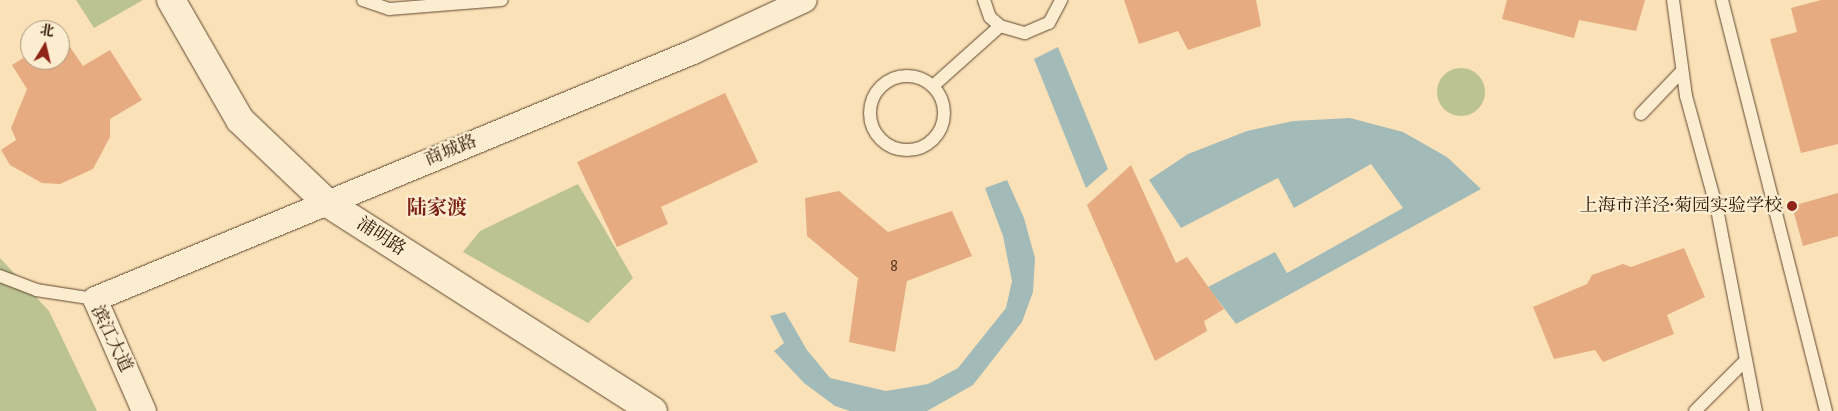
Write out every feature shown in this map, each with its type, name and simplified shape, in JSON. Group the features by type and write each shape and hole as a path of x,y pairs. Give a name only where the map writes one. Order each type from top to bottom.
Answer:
{"main road":[{"name":"浦明路","path":"171,0 240,120 326,202 653,411"}],"street":[{"name":"商城路","path":"95,299 693,52 805,0"},
{"name":"滨江大道","path":"95,299 144,411"}],"lane":[{"path":"363,0 389,9 502,0"},
{"path":"984,0 990,17 1000,26 1012,32 1038,30 1049,23 1061,0"},
{"path":"1672,0 1682,72 1717,209 1744,362 1756,411"},
{"path":"1722,0 1826,411"},
{"path":"933,86 1000,26"},
{"path":"1641,114 1682,72"},
{"path":"912,76 933,86 944,108 940,132 920,149 908,151 884,143 871,122 872,99 879,89 900,77 912,76"},
{"name":"滨江大道","path":"0,276 46,293 95,299"},
{"path":"1695,411 1744,362"}],"green space":[{"path":"76,0 143,0 94,28"},
{"path":"1461,68 1470,70 1478,75 1483,83 1485,92 1483,101 1478,109 1470,114 1461,116 1452,114 1444,109 1439,101 1437,92 1439,83 1444,75 1452,70"},
{"path":"578,184 633,278 588,323 463,252 480,231"},
{"path":"0,258 49,311 97,411 0,411"}],"water":[{"path":"1058,47 1108,169 1086,188 1034,59"},
{"path":"1350,118 1403,132 1447,157 1481,189 1236,324 1208,287 1275,252 1287,273 1403,208 1371,164 1294,208 1278,178 1181,228 1149,180 1188,154 1247,131 1293,121"},
{"path":"1007,180 1024,218 1035,258 1033,292 1022,322 973,385 927,411 850,411 835,406 804,383 774,351 784,343 770,316 785,312 807,350 830,378 886,391 928,384 958,368 1006,308 1012,281 1003,236 985,188"}],"building":[{"path":"1124,0 1256,0 1261,26 1188,50 1178,31 1139,44"},
{"path":"1507,0 1645,0 1636,31 1579,20 1574,38 1502,19"},
{"path":"1821,0 1838,0 1838,144 1801,153 1770,39 1797,32 1791,8"},
{"path":"70,47 83,66 110,50 142,100 110,119 110,137 93,169 60,184 42,183 10,165 1,150 16,140 11,128 27,89 12,65 20,60 20,70 70,70"},
{"path":"725,93 758,162 661,207 668,224 617,247 577,162"},
{"path":"1131,165 1176,263 1187,257 1224,309 1204,321 1207,331 1155,361 1087,205"},
{"path":"839,191 888,232 952,211 972,256 907,281 895,352 849,342 858,278 807,236 805,198"},
{"path":"1838,193 1838,236 1803,246 1792,206"},
{"path":"1684,248 1705,297 1667,315 1674,334 1603,362 1595,350 1554,359 1533,307 1587,284 1592,275 1623,264 1631,267"}],"place":[{"name":"上海市洋泾·菊园实验学校","path":"1792,206"}],"district":[{"name":"陆家渡","path":"437,208"}]}
